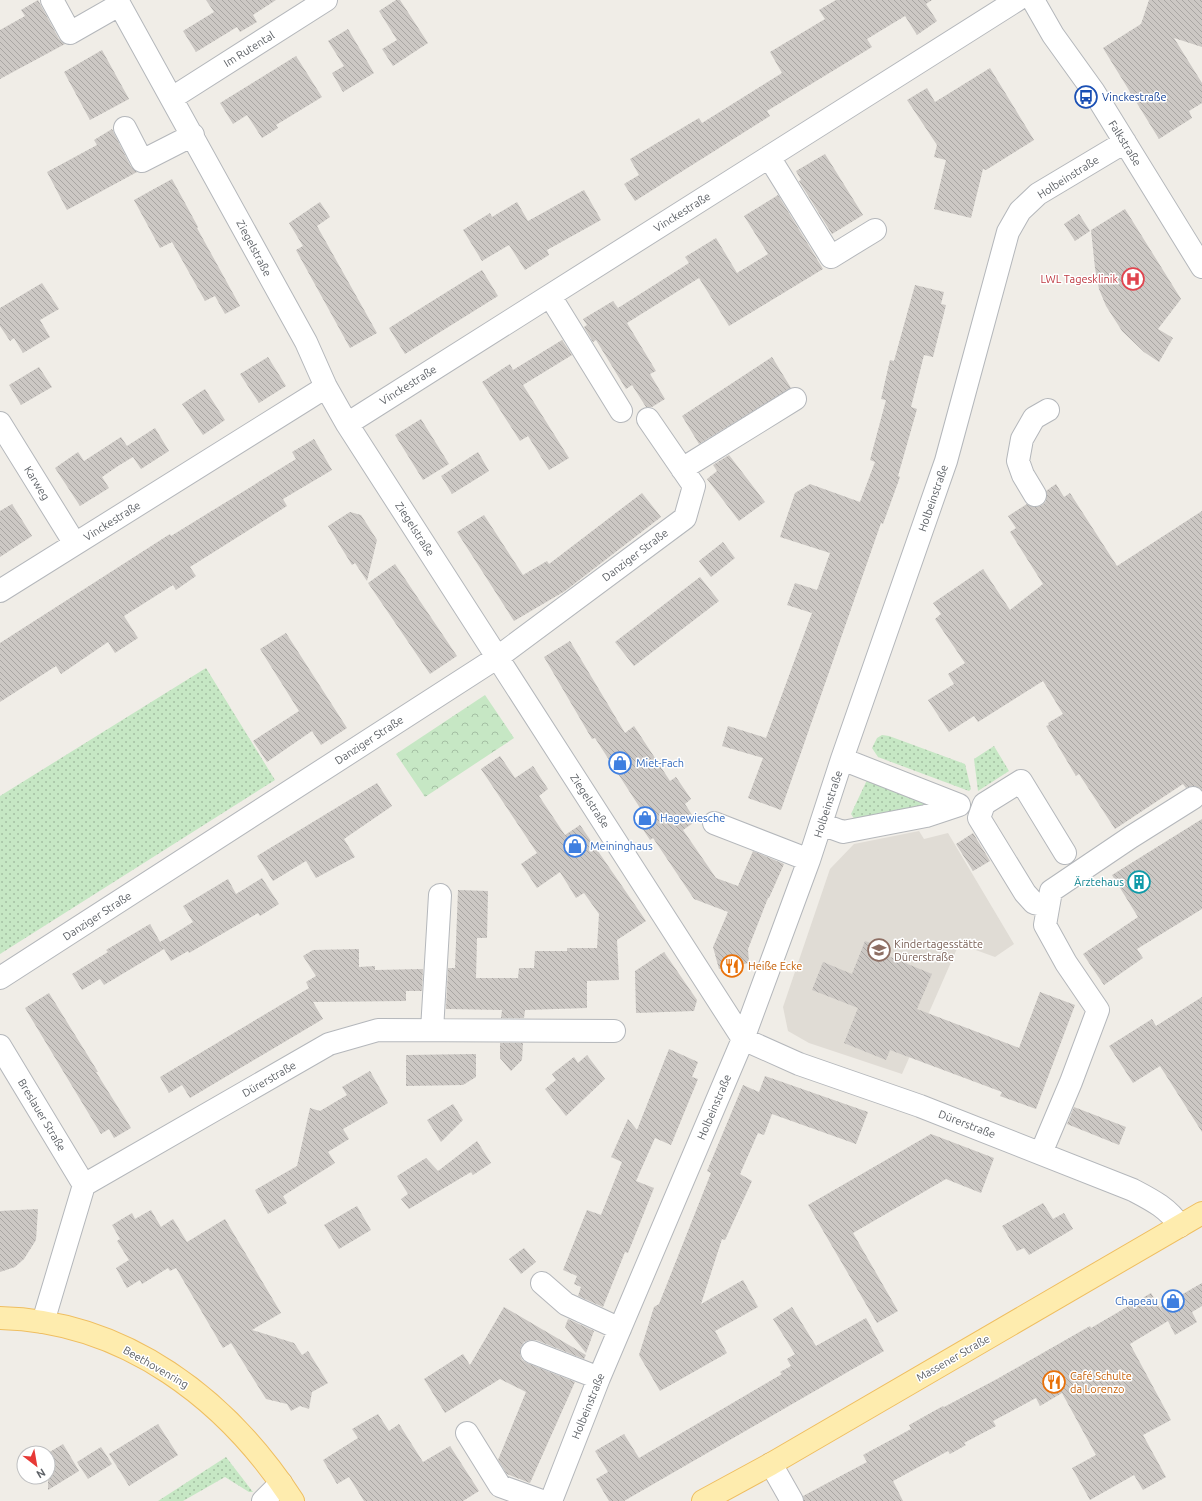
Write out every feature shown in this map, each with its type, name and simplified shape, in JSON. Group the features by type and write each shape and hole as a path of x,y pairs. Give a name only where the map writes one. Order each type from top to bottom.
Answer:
{"main road":[{"name":"Massener Straße","path":"703,1501 771,1464 1202,1213"},
{"name":"Beethovenring","path":"0,1318 42,1322 83,1332 115,1344 144,1358 177,1377 195,1390 227,1419 246,1439 281,1482 292,1501"}],"street":[{"path":"52,0 70,33 118,2"},
{"name":"Im Rutental","path":"172,98 326,0"},
{"name":"Vinckestraße","path":"347,424 1017,0"},
{"name":"Falkstraße","path":"1032,0 1053,35 1078,68 1202,267"},
{"name":"Ziegelstraße","path":"118,2 193,135 306,342 326,387 347,424 743,1039"},
{"path":"125,128 142,161 193,135"},
{"name":"Holbeinstraße","path":"550,1501 598,1378 743,1039 809,860 842,759 946,461 1008,232 1020,211 1038,194 1125,142"},
{"path":"769,157 832,257 875,230"},
{"path":"550,296 621,411"},
{"name":"Vinckestraße","path":"0,591 326,387"},
{"path":"682,469 795,399"},
{"path":"1035,495 1018,461 1022,439 1034,418 1048,410"},
{"name":"Danziger Straße","path":"0,978 498,657 685,518 694,486 648,418"},
{"name":"Karweg","path":"0,423 74,544"},
{"path":"821,824 843,832 926,816 959,805 842,759"},
{"path":"1048,906 1034,902 1026,893 979,818 984,804 1020,781 1065,853"},
{"path":"1041,1153 1071,1082 1098,1010 1066,963 1045,926 1051,891 1131,837 1193,798"},
{"path":"714,823 809,860"},
{"path":"432,1030 440,895"},
{"name":"Dürerstraße","path":"84,1185 329,1044 378,1030 614,1031"},
{"name":"Dürerstraße","path":"743,1039 799,1064 920,1106 1133,1190 1159,1203 1174,1216 1180,1226"},
{"name":"Breslauer Straße","path":"0,1046 84,1185"},
{"path":"42,1322 84,1185"},
{"path":"542,1283 566,1304 620,1329"},
{"path":"532,1352 598,1378"},
{"path":"467,1433 500,1486 542,1501"},
{"path":"771,1464 792,1501"},
{"path":"263,1501 281,1482"}],"shaded area":[{"name":"Kindertagesstätte Dürerstraße","path":"919,831 924,839 948,833 1014,944 995,957 959,944 902,1074 809,1043 788,1031 783,1007 830,869 854,844"}],"green space":[{"path":"206,668 275,780 0,954 0,796"},
{"path":"485,695 514,738 425,797 396,754"},
{"path":"882,735 889,736 965,764 971,789 969,791 878,757 872,748 877,738"},
{"path":"994,746 1009,771 978,791 974,759"},
{"path":"867,780 931,801 929,807 855,820 851,814"},
{"path":"226,1457 253,1492 249,1492 225,1477 183,1501 158,1501"}],"building":[{"path":"38,0 59,39 65,44 0,79 0,30 25,16 21,10"},
{"path":"206,0 276,0 253,15 257,22 240,32 237,27 196,52 183,31 214,12"},
{"path":"396,0 400,0 428,43 393,66 382,49 397,40 379,11"},
{"path":"836,0 932,0 926,4 937,21 917,35 905,16 867,39 872,47 767,111 770,116 635,201 624,184 639,175 630,159 699,118 702,123 782,73 770,52 825,19 819,10"},
{"path":"1149,0 1202,0 1202,47 1174,38 1202,83 1202,103 1189,111 1192,118 1159,139 1103,48 1141,24"},
{"path":"348,29 374,73 343,92 332,73 344,66 328,41"},
{"path":"102,50 129,99 90,120 64,72"},
{"path":"296,56 322,97 276,125 278,128 262,138 247,115 233,124 220,103"},
{"path":"990,68 1034,140 986,170 983,169 971,218 934,209 946,160 934,157 937,145 907,100 927,88 935,102"},
{"path":"112,129 131,167 137,172 67,210 47,172 97,145 94,140"},
{"path":"825,154 863,215 832,234 799,181 801,180 796,171"},
{"path":"172,179 240,306 225,314 215,296 205,301 172,242 160,248 134,200"},
{"path":"584,190 601,220 547,250 549,255 525,270 509,245 482,261 463,230 490,213 492,217 517,202 528,221"},
{"path":"778,195 823,269 729,326 699,278 627,323 656,371 650,374 665,399 652,407 646,407 632,385 626,389 596,340 593,342 584,327 587,325 583,319 613,301 618,308 689,263 685,257 716,238 737,273 768,254 744,216"},
{"path":"320,202 330,217 317,226 377,333 350,348 296,250 303,246 289,223"},
{"name":"LWL Tagesklinik","path":"1125,209 1181,299 1158,329 1173,338 1159,362 1144,352 1122,331 1106,306 1099,289 1091,230"},
{"path":"1079,214 1090,231 1075,241 1064,224"},
{"path":"482,270 498,296 405,354 389,328"},
{"path":"42,283 59,309 40,320 50,337 23,353 14,338 10,341 0,326 0,308"},
{"path":"915,285 944,292 941,304 946,305 933,357 924,355 911,407 917,409 898,476 900,477 883,524 881,523 781,810 748,798 763,758 722,746 728,726 766,738 812,613 787,605 795,583 817,590 830,553 780,537 795,493 810,484 860,502 875,462 870,460 886,400 881,399 890,360 894,361"},
{"path":"562,340 572,355 523,385 569,458 549,470 528,436 520,441 482,382 510,364 513,370"},
{"path":"268,357 286,386 259,403 240,374"},
{"path":"772,357 791,388 699,444 682,416"},
{"path":"39,367 52,387 21,405 9,385"},
{"path":"205,389 225,420 203,435 182,404"},
{"path":"421,419 449,464 423,480 395,435"},
{"path":"155,428 169,451 141,469 133,457 118,466 102,477 109,488 80,506 55,468 78,452 84,461 121,437 127,446"},
{"path":"314,439 332,470 283,499 287,506 190,567 196,576 176,590 173,585 124,616 138,638 115,653 108,642 61,674 56,666 0,702 0,643 170,534 171,536 296,459 292,452"},
{"path":"478,452 489,471 452,494 441,476"},
{"path":"729,455 765,502 739,521 707,479 717,471 713,465"},
{"path":"1056,484 1064,497 1070,493 1117,566 1202,511 1202,790 1193,786 1186,788 1183,784 1115,829 1079,774 1076,776 1046,726 1049,725 1048,723 1063,714 1043,681 978,722 974,716 949,732 928,700 954,684 948,674 965,663 935,619 941,614 933,603 983,569 1010,610 1043,584 1010,532 1016,528 1008,516 1027,504 1035,507 1042,505 1046,501 1046,491"},
{"path":"642,493 661,517 565,591 514,621 457,532 484,515 523,575 547,561 549,564"},
{"path":"12,504 32,536 0,557 0,511"},
{"path":"350,512 361,515 377,540 367,581 355,563 352,565 328,526"},
{"path":"723,542 735,558 711,577 699,561"},
{"path":"395,564 457,656 430,674 368,583"},
{"path":"700,577 719,601 634,666 615,642"},
{"path":"286,633 347,728 321,745 312,731 267,762 253,741 299,711 260,649"},
{"path":"570,641 625,733 634,726 670,781 676,777 691,799 685,804 696,821 683,830 716,878 738,886 753,851 784,864 768,898 748,949 749,963 719,969 713,947 728,912 694,899 653,838 650,840 634,816 642,811 595,738 592,739 544,657"},
{"path":"500,756 515,778 533,766 548,789 539,796 565,835 580,825 646,921 617,940 619,980 587,981 587,1008 525,1010 524,1018 501,1018 502,1010 446,1009 448,968 455,968 458,890 488,891 487,938 477,938 476,978 518,978 519,968 534,968 535,951 567,951 567,948 597,948 599,914 584,893 576,898 560,872 537,888 521,864 537,853 481,769"},
{"path":"377,783 392,806 344,839 355,857 316,878 306,861 273,881 257,856"},
{"name":"Ärztehaus","path":"1202,819 1202,909 1137,949 1143,958 1104,985 1083,954 1138,917 1112,875"},
{"path":"973,833 990,861 973,871 956,844"},
{"path":"262,878 279,904 260,916 258,913 189,953 188,951 171,961 164,949 104,985 100,979 82,990 72,974 108,952 106,950 150,924 160,942 177,932 193,922 183,906 228,879 236,894"},
{"path":"865,941 890,950 888,956 932,974 917,1009 1019,1048 1040,992 1075,1005 1036,1109 1000,1096 1002,1092 890,1050 886,1060 844,1043 858,1008 812,990 823,962 852,974"},
{"path":"359,949 359,967 375,966 375,970 423,969 422,991 406,991 406,1001 313,1002 323,1019 190,1098 182,1085 169,1093 160,1077 309,988 306,982 316,976 303,956 313,950"},
{"path":"664,952 697,1000 694,1011 636,1013 635,971"},
{"path":"49,993 131,1128 114,1138 109,1129 101,1134 25,1008"},
{"path":"1202,997 1202,1132 1160,1066 1133,1083 1109,1046 1152,1019 1156,1026"},
{"path":"500,1043 523,1043 522,1060 511,1071 500,1058"},
{"path":"669,1049 698,1062 692,1077 698,1079 671,1145 655,1138 636,1181 654,1188 628,1253 625,1252 603,1307 578,1296 581,1287 574,1284 577,1276 563,1270 587,1210 601,1215 622,1162 611,1157 628,1119 637,1130"},
{"path":"476,1054 476,1077 463,1085 406,1086 406,1055"},
{"path":"587,1055 605,1079 566,1116 545,1089 556,1080 552,1074 574,1057 578,1063"},
{"path":"370,1071 388,1103 343,1129 349,1139 328,1152 335,1163 283,1196 287,1203 268,1214 255,1190 297,1166 310,1108 320,1111 347,1095 342,1087"},
{"path":"765,1076 868,1112 856,1144 772,1114 764,1135 758,1133 740,1174 752,1181 725,1240 722,1239 701,1304 743,1280 758,1307 715,1331 727,1353 660,1391 639,1355 654,1307 659,1304 711,1173 707,1171 743,1085 759,1092"},
{"path":"453,1104 463,1120 441,1142 427,1120"},
{"path":"1074,1107 1126,1127 1119,1145 1067,1124"},
{"path":"931,1134 994,1158 981,1193 946,1179 853,1233 898,1311 877,1323 808,1205"},
{"path":"477,1141 491,1163 473,1175 471,1172 409,1209 401,1199 408,1194 397,1176 426,1158 438,1171"},
{"path":"1043,1203 1053,1219 1064,1213 1073,1229 1029,1255 1024,1248 1017,1251 1002,1226"},
{"path":"357,1206 371,1230 339,1249 324,1225"},
{"path":"38,1209 36,1240 24,1259 15,1267 0,1272 0,1211"},
{"path":"151,1210 161,1227 173,1219 187,1242 225,1219 281,1313 252,1330 294,1343 302,1355 308,1351 328,1383 312,1392 309,1409 300,1406 291,1411 287,1404 266,1399 231,1343 223,1348 176,1268 170,1271 168,1268 142,1284 140,1280 127,1288 116,1268 129,1260 117,1241 120,1239 112,1225 132,1213 135,1219"},
{"path":"524,1248 536,1262 521,1274 509,1259"},
{"path":"1202,1283 1202,1306 1192,1312 1197,1322 1175,1335 1168,1321 1130,1344 1171,1420 1143,1435 1166,1477 1143,1490 1134,1475 1090,1500 1072,1468 1096,1455 1062,1393 1040,1406 1036,1398 993,1421 996,1426 964,1443 966,1445 950,1454 948,1451 893,1481 903,1501 804,1501 803,1496 867,1462 863,1455 911,1429 909,1425 943,1406 944,1407 997,1379 1090,1326 1091,1328 1151,1293 1164,1315 1160,1307"},
{"path":"504,1307 586,1355 584,1359 536,1340 524,1342 521,1347 520,1354 522,1360 575,1382 530,1483 507,1474 498,1460 526,1392 500,1379 445,1413 424,1379 463,1354 470,1365"},
{"path":"792,1307 816,1346 866,1318 884,1351 624,1501 609,1501 596,1479 608,1472 595,1451 624,1434 639,1458 782,1374 780,1372 791,1366 787,1359 795,1354 773,1319"},
{"path":"568,1319 594,1331 586,1353 565,1327"},
{"path":"378,1414 389,1431 399,1424 423,1462 450,1446 479,1491 463,1501 364,1501 349,1477 337,1484 323,1460 358,1438 352,1429"},
{"path":"158,1424 178,1455 129,1486 109,1454"},
{"path":"63,1444 79,1471 48,1490 48,1485 56,1485 56,1448"},
{"path":"101,1447 112,1464 88,1479 77,1462"}],"place":[{"name":"Vinckestraße","path":"1086,97"},
{"name":"LWL Tagesklinik","path":"1133,279"},
{"name":"Miet-Fach","path":"620,763"},
{"name":"Hagewiesche","path":"645,818"},
{"name":"Meininghaus","path":"575,846"},
{"name":"Ärztehaus","path":"1139,882"},
{"name":"Kindertagesstätte Dürerstraße","path":"879,950"},
{"name":"Heiße Ecke","path":"732,966"},
{"name":"Chapeau","path":"1173,1301"},
{"name":"Café Schulte da Lorenzo","path":"1054,1382"}]}
